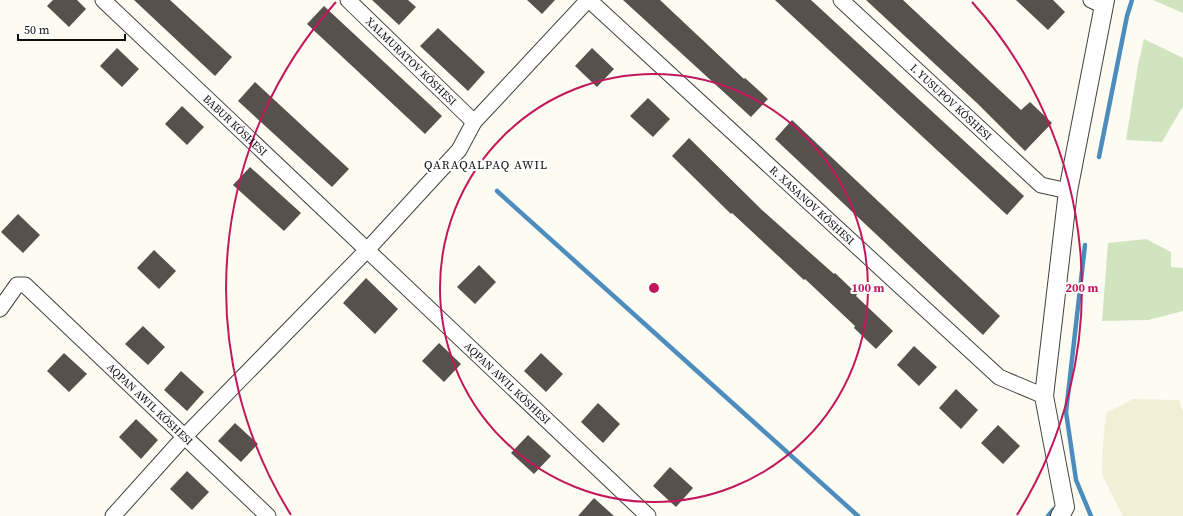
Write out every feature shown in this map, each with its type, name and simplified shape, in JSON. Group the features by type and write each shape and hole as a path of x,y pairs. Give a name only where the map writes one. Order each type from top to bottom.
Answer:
{"street":[{"name":"BABUR KÓSHESI","path":"103,0 648,516"},
{"name":"XALMURATOV KÓSHESI","path":"348,0 474,122"},
{"path":"113,516 185,436 367,250 459,150 474,122 588,0"},
{"name":"R. XASANOV KÓSHESI","path":"588,0 999,377 1044,396"},
{"name":"I. YUSUPOV KÓSHESI","path":"842,0 1041,185 1068,191"},
{"path":"1060,516 1065,507 1044,396 1068,191 1100,2"},
{"path":"0,308 17,286 25,285 268,516"}],"shaded area":[{"path":"1133,399 1179,400 1183,412 1183,516 1123,516 1102,475 1106,413"}],"green space":[{"path":"1153,0 1183,0 1183,13"},
{"path":"1144,39 1183,58 1183,106 1162,142 1126,140 1138,65"},
{"path":"1146,239 1171,252 1171,267 1183,268 1183,311 1148,320 1102,321 1108,243"}],"building":[{"path":"53,0 77,0 86,9 69,27 47,6"},
{"path":"134,0 170,0 232,57 215,76"},
{"path":"372,0 408,0 416,7 399,25"},
{"path":"527,0 555,0 542,14"},
{"path":"623,0 660,0 744,79 745,78 768,99 751,117"},
{"path":"775,0 811,0 1024,196 1007,215"},
{"path":"866,0 903,0 1021,110 1030,102 1052,123 1025,151 978,104"},
{"path":"1016,0 1053,0 1065,12 1048,30"},
{"path":"324,6 442,116 425,134 307,24"},
{"path":"438,28 485,72 468,91 420,46"},
{"path":"117,48 139,69 122,87 100,66"},
{"path":"592,48 614,69 597,87 575,66"},
{"path":"255,82 349,169 332,187 238,101"},
{"path":"648,98 670,119 653,137 630,116"},
{"path":"182,106 204,127 187,145 165,124"},
{"path":"792,120 1000,316 983,335 775,139"},
{"path":"689,138 762,210 834,274 835,273 857,294 856,296 893,331 876,349 854,328 855,326 732,213 731,214 672,156"},
{"path":"250,167 301,213 284,231 233,185"},
{"path":"18,214 40,235 23,253 1,232"},
{"path":"154,250 176,271 159,289 137,268"},
{"path":"479,265 496,282 475,304 457,287"},
{"path":"366,278 398,309 375,334 343,303"},
{"path":"143,326 165,347 148,365 125,344"},
{"path":"439,343 461,364 444,382 422,361"},
{"path":"914,346 937,367 919,386 897,365"},
{"path":"64,353 87,374 69,392 47,371"},
{"path":"541,353 563,374 546,392 524,371"},
{"path":"181,371 204,392 187,411 164,390"},
{"path":"956,389 978,410 961,429 939,408"},
{"path":"598,403 620,424 603,443 581,422"},
{"path":"136,419 158,440 141,459 119,437"},
{"path":"235,423 258,444 241,462 218,441"},
{"path":"998,425 1020,446 1003,464 981,443"},
{"path":"528,435 551,456 534,474 511,453"},
{"path":"670,467 693,488 676,507 653,486"},
{"path":"187,471 209,492 192,510 170,489"},
{"path":"594,498 614,516 578,516"}],"waterway":[{"path":"1099,157 1127,16 1132,0"},
{"path":"497,191 858,516"},
{"path":"1085,245 1066,412 1076,480 1091,516"},
{"path":"1048,516 1053,510"}],"district":[{"name":"QARAQALPAQ AWIL","path":"486,165"}]}
